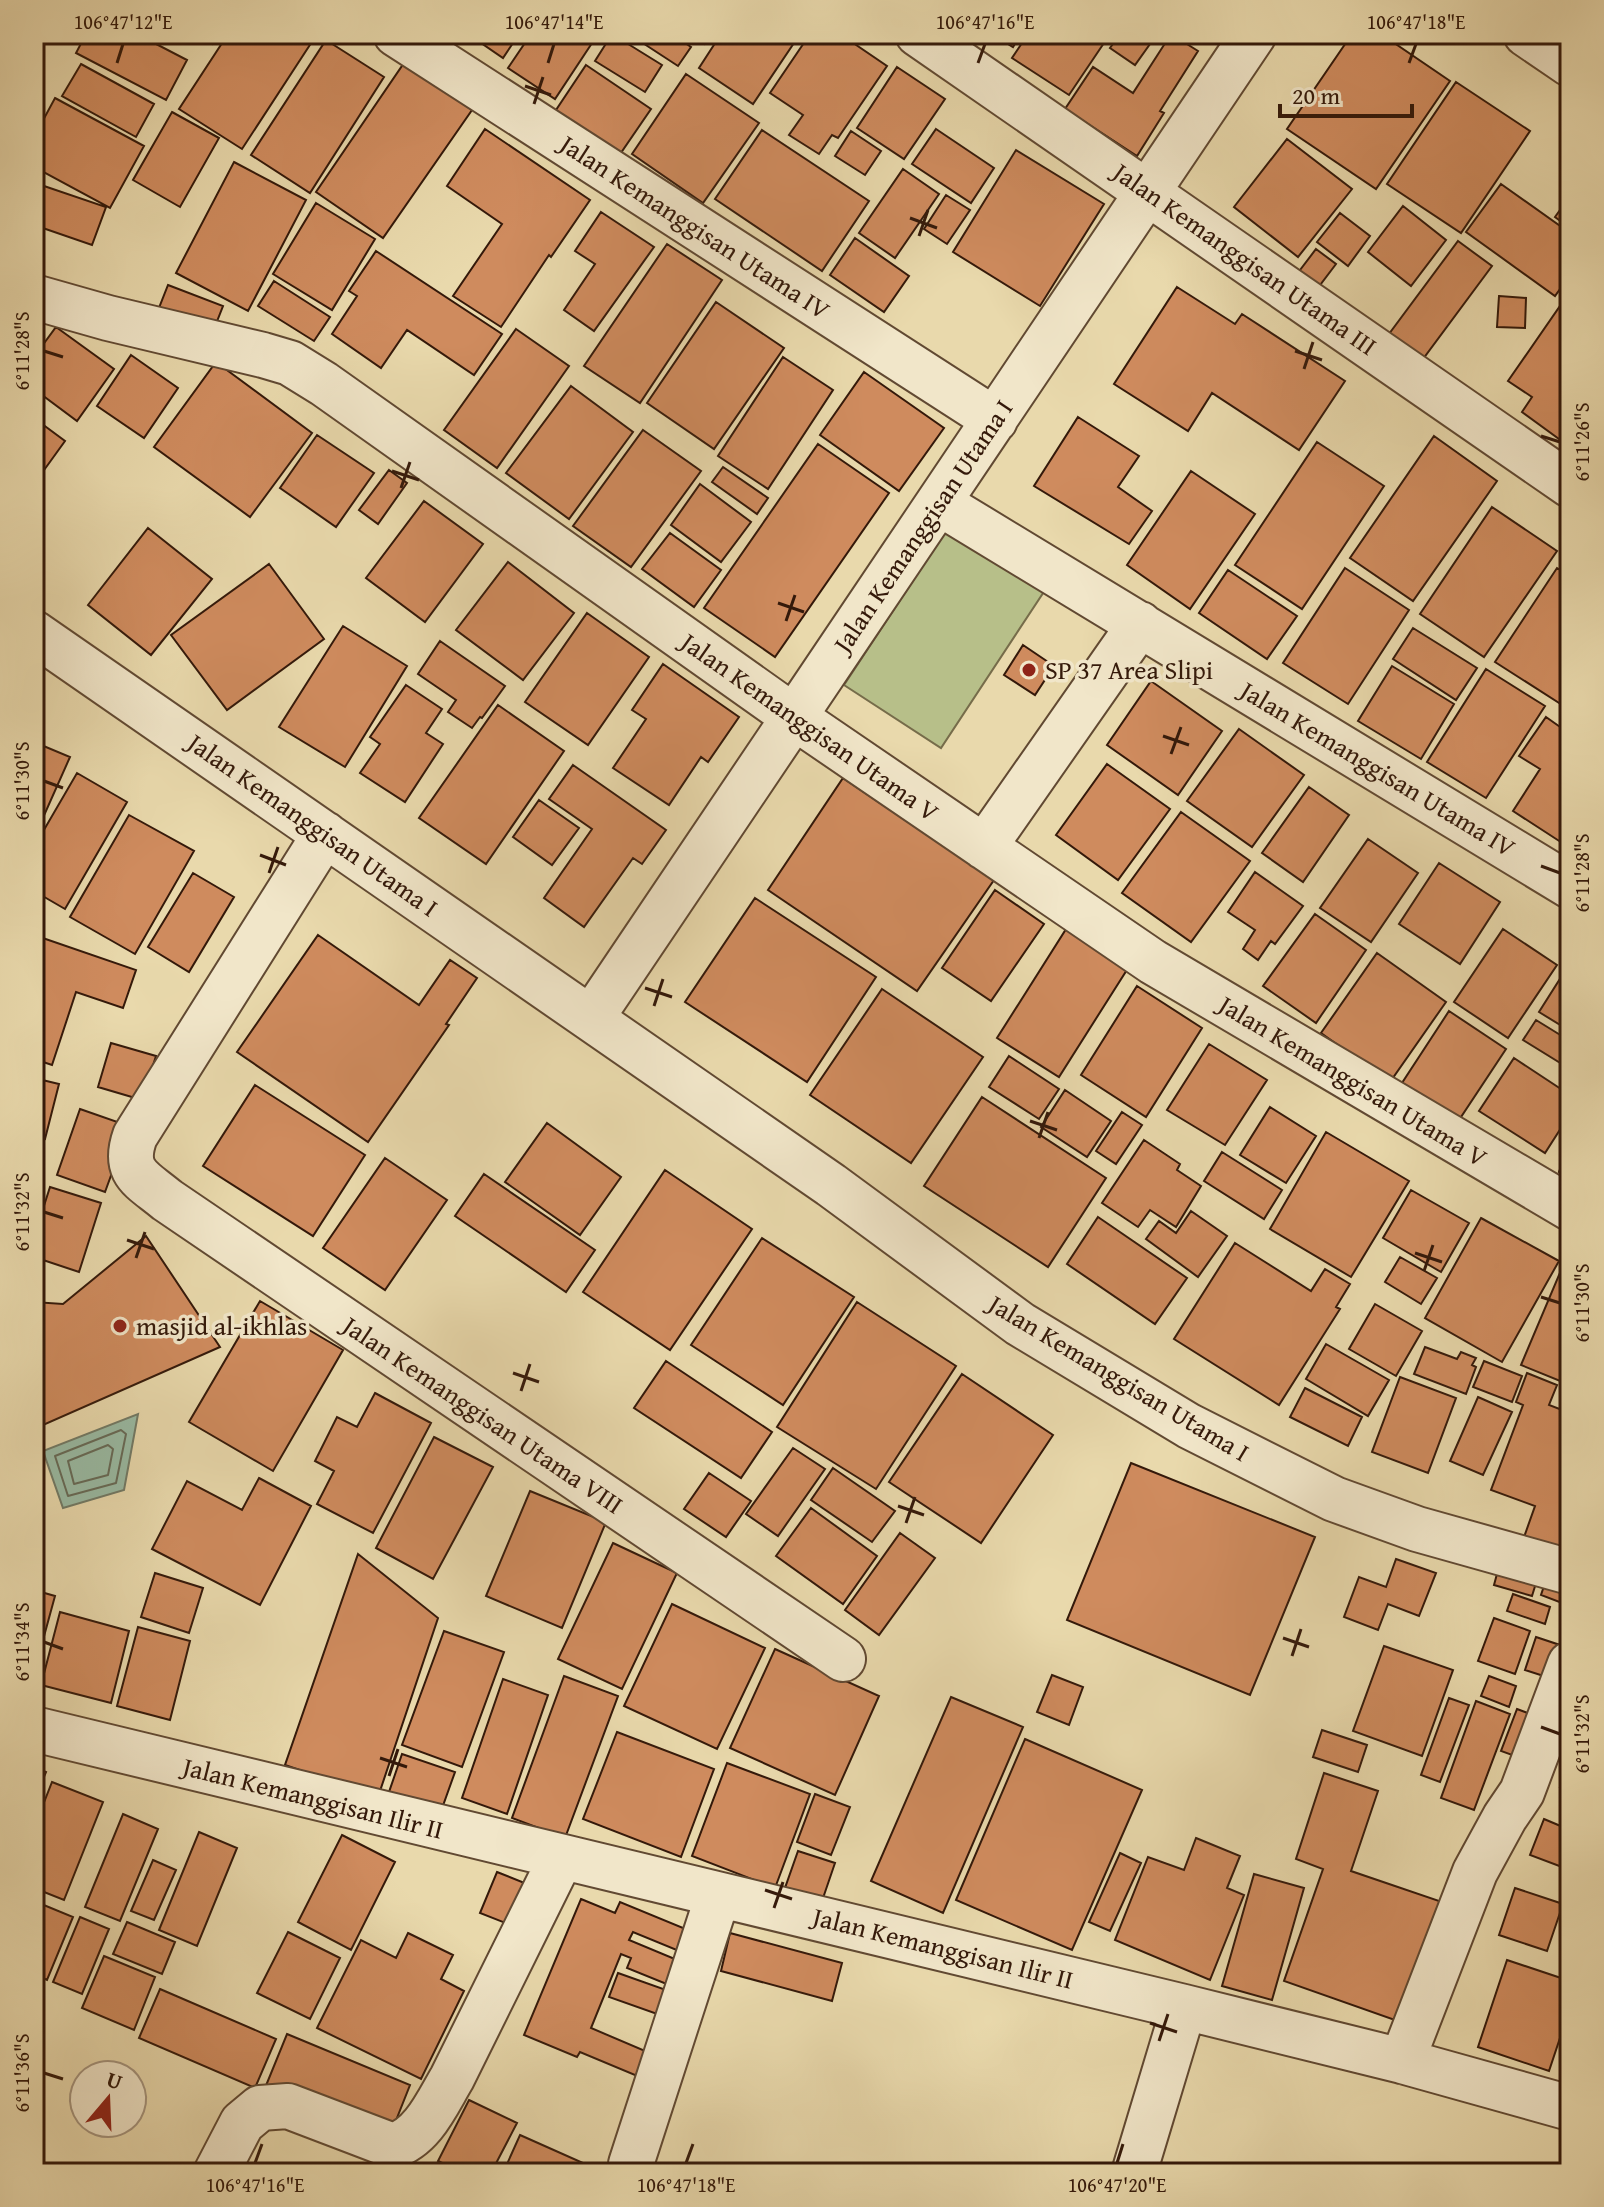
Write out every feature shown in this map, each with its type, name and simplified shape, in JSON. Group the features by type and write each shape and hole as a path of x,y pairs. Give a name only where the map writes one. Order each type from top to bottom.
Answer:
{"street":[{"name":"Jalan Kemanggisan Utama IV","path":"396,34 995,420"},
{"name":"Jalan Kemanggisan Utama III","path":"918,34 1570,485"},
{"name":"Jalan Kemanggisan Utama I","path":"592,1017 1254,34"},
{"path":"1526,34 1570,64"},
{"name":"Jalan Kemanggisan Utama V","path":"34,297 290,363 794,717 1153,962 1570,1208"},
{"name":"Jalan Kemanggisan Utama IV","path":"939,503 1570,886"},
{"path":"984,847 1140,624"},
{"name":"Jalan Kemanggisan Utama I","path":"34,633 592,1017 831,1185 1020,1324 1189,1426 1334,1499 1417,1529 1570,1572"},
{"name":"Jalan Kemanggisan Utama VIII","path":"325,834 135,1136 130,1162 132,1171 167,1200 843,1659"},
{"path":"1402,2061 1475,1872 1522,1792 1570,1664"},
{"name":"Jalan Kemanggisan Ilir II","path":"34,1729 1184,2007 1402,2061 1570,2108"},
{"path":"216,2173 242,2123 260,2108 288,2106 393,2146 409,2141 452,2078 561,1858"},
{"path":"631,2164 713,1911 721,1896"},
{"path":"1134,2173 1184,2007"}],"shaded area":[{"path":"957,514 1053,578 941,748 844,685"}],"water":[{"path":"138,1414 124,1490 63,1508 43,1451"}],"building":[{"path":"86,34 137,34 187,60 166,100 76,53"},
{"path":"195,34 218,34 212,44"},
{"path":"228,34 317,34 242,149 179,109"},
{"path":"468,34 519,34 503,58"},
{"path":"531,34 598,34 555,99 508,68"},
{"path":"612,34 662,65 645,92 595,61"},
{"path":"629,34 672,34 691,47 678,66"},
{"path":"688,34 711,34 704,44"},
{"path":"721,34 800,34 753,104 699,68"},
{"path":"810,34 840,34 887,66 838,138 832,135 819,154 789,135 803,115 770,93"},
{"path":"992,34 1021,34 1013,47"},
{"path":"1028,34 1110,34 1069,95 1012,58"},
{"path":"1120,34 1135,34 1150,44 1135,65 1110,48"},
{"path":"1171,34 1198,51 1160,111 1164,113 1137,156 1065,109 1093,67 1133,93"},
{"path":"1352,34 1381,34 1450,81 1376,189 1287,129"},
{"path":"326,40 384,77 310,193 251,155"},
{"path":"404,63 472,110 383,238 316,192"},
{"path":"81,64 154,104 136,137 62,96"},
{"path":"586,65 651,109 616,160 552,116"},
{"path":"897,67 945,99 904,159 857,128"},
{"path":"686,74 759,123 703,203 632,154"},
{"path":"1456,82 1530,131 1461,233 1387,184"},
{"path":"55,98 144,146 110,208 34,167 34,137"},
{"path":"172,112 219,138 180,207 133,180"},
{"path":"485,129 590,200 501,327 453,296 502,224 447,186"},
{"path":"936,129 994,168 971,203 912,164"},
{"path":"762,130 869,201 822,271 715,199"},
{"path":"851,131 881,151 865,175 835,156"},
{"path":"1287,139 1352,189 1298,257 1234,207"},
{"path":"1016,150 1104,204 1040,306 953,252"},
{"path":"234,162 306,200 248,311 176,273"},
{"path":"903,169 939,194 895,258 859,233"},
{"path":"1501,184 1570,233 1570,275 1555,296 1466,232"},
{"path":"44,186 106,207 92,245 34,225 34,214"},
{"path":"946,195 970,210 947,244 924,229"},
{"path":"1570,196 1570,228 1555,217"},
{"path":"316,203 375,239 332,310 273,274"},
{"path":"1403,206 1446,240 1411,286 1368,252"},
{"path":"601,212 654,247 594,331 564,310 595,264 575,251"},
{"path":"1340,213 1370,236 1348,266 1317,242"},
{"path":"855,238 909,276 884,312 830,275"},
{"path":"1458,241 1492,266 1420,363 1386,338"},
{"path":"667,244 722,280 640,403 584,366"},
{"path":"1316,249 1336,264 1317,289 1297,274"},
{"path":"376,251 502,334 474,375 407,330 381,368 332,334 357,296 349,291"},
{"path":"274,281 330,317 314,341 258,306"},
{"path":"168,285 223,306 212,334 157,313"},
{"path":"1177,287 1235,324 1242,314 1345,381 1299,450 1212,393 1188,431 1114,384"},
{"path":"1499,296 1526,298 1525,328 1497,327"},
{"path":"716,302 784,348 714,449 647,403"},
{"path":"1560,306 1570,313 1570,447 1522,412 1532,397 1508,381"},
{"path":"56,327 114,369 77,421 34,389 34,357"},
{"path":"516,329 569,366 497,468 444,430"},
{"path":"131,355 178,388 144,438 97,406"},
{"path":"783,357 833,390 768,489 718,456"},
{"path":"216,362 312,433 250,517 154,447"},
{"path":"864,372 944,428 899,491 820,435"},
{"path":"571,386 633,432 569,519 506,473"},
{"path":"1078,417 1139,456 1118,487 1152,511 1129,544 1034,486"},
{"path":"34,418 65,441 34,484"},
{"path":"643,430 701,471 631,567 573,526"},
{"path":"317,435 374,473 336,527 280,488"},
{"path":"1434,436 1497,481 1413,601 1350,558"},
{"path":"1317,442 1384,486 1302,609 1235,565"},
{"path":"818,444 889,493 775,657 704,608"},
{"path":"723,467 768,498 757,514 712,482"},
{"path":"389,470 407,483 378,524 359,510"},
{"path":"1191,471 1255,514 1190,609 1127,565"},
{"path":"700,484 751,522 721,562 671,525"},
{"path":"424,501 483,544 425,622 366,578"},
{"path":"1492,507 1557,551 1484,657 1420,614"},
{"path":"148,528 212,579 151,655 88,605"},
{"path":"670,533 721,570 694,607 642,569"},
{"path":"508,562 574,613 523,680 456,630"},
{"path":"269,564 324,639 227,710 171,635"},
{"path":"1345,568 1409,610 1348,704 1283,663"},
{"path":"1557,568 1570,576 1570,710 1495,662"},
{"path":"1228,570 1297,616 1267,659 1199,613"},
{"path":"587,613 649,657 588,745 525,702"},
{"path":"343,626 407,666 345,767 279,727"},
{"path":"1413,628 1477,668 1456,700 1393,659"},
{"path":"440,641 505,686 472,728 448,712 456,700 418,674"},
{"name":"SP 37 Area Slipi","path":"1023,645 1054,666 1035,695 1004,675"},
{"path":"663,664 739,717 708,762 701,757 669,805 613,768 646,719 632,710"},
{"path":"1392,666 1454,704 1421,759 1358,721"},
{"path":"1486,669 1545,706 1486,798 1427,762"},
{"path":"1151,681 1222,731 1178,795 1107,745"},
{"path":"406,685 442,709 426,733 443,744 405,802 360,773 380,744 370,737"},
{"path":"498,705 564,751 486,864 419,818"},
{"path":"1546,717 1570,734 1570,848 1513,811 1540,769 1519,756"},
{"path":"1239,729 1304,775 1252,847 1187,801"},
{"path":"34,742 70,757 42,820 34,817"},
{"path":"1107,764 1170,809 1118,880 1056,835"},
{"path":"573,765 666,830 642,864 633,858 584,927 544,898 592,829 549,799"},
{"path":"77,773 127,802 65,909 34,891 34,847"},
{"path":"843,778 994,880 917,991 768,890"},
{"path":"1309,787 1349,815 1303,882 1262,853"},
{"path":"539,800 579,828 552,865 513,837"},
{"path":"1181,812 1250,861 1191,942 1122,893"},
{"path":"129,815 194,851 135,954 70,917"},
{"path":"1368,839 1418,873 1371,942 1320,908"},
{"path":"1439,863 1500,902 1460,964 1399,924"},
{"path":"1255,872 1303,906 1275,944 1271,941 1258,960 1243,949 1255,930 1228,912"},
{"path":"193,873 234,897 189,972 148,947"},
{"path":"995,890 1044,924 991,1001 942,968"},
{"path":"755,898 876,977 807,1082 685,1002"},
{"path":"1315,914 1366,950 1316,1023 1263,986"},
{"path":"1068,926 1130,965 1059,1077 997,1038"},
{"path":"1503,929 1557,965 1508,1038 1454,1002"},
{"path":"34,935 136,970 123,1008 76,992 52,1065 34,1059"},
{"path":"318,935 419,1005 450,960 477,978 446,1024 449,1025 368,1142 237,1052"},
{"path":"1377,953 1446,1002 1390,1082 1321,1033"},
{"path":"1570,963 1570,1031 1539,1012"},
{"path":"1137,986 1202,1028 1146,1117 1081,1075"},
{"path":"882,989 983,1057 911,1163 810,1095"},
{"path":"1449,1011 1506,1049 1457,1123 1400,1086"},
{"path":"1536,1020 1570,1041 1570,1069 1523,1040"},
{"path":"111,1043 156,1056 142,1100 98,1087"},
{"path":"1209,1044 1267,1080 1225,1145 1167,1110"},
{"path":"1009,1056 1059,1089 1039,1119 989,1087"},
{"path":"1514,1058 1570,1095 1570,1114 1545,1153 1479,1111"},
{"path":"34,1078 59,1084 45,1139 34,1136"},
{"path":"255,1085 365,1155 313,1236 203,1166"},
{"path":"1065,1090 1111,1121 1087,1157 1041,1127"},
{"path":"982,1097 1106,1178 1048,1267 924,1186"},
{"path":"1270,1107 1316,1136 1286,1183 1240,1155"},
{"path":"80,1109 129,1126 105,1192 57,1175"},
{"path":"1122,1112 1142,1125 1116,1164 1096,1151"},
{"path":"547,1123 621,1177 580,1235 505,1182"},
{"path":"1326,1132 1409,1181 1351,1277 1270,1229"},
{"path":"1144,1140 1180,1164 1177,1170 1201,1186 1176,1227 1150,1210 1138,1227 1102,1203"},
{"path":"1570,1146 1570,1176 1559,1172"},
{"path":"1222,1152 1282,1190 1264,1219 1204,1181"},
{"path":"385,1158 447,1200 385,1290 323,1248"},
{"path":"665,1170 752,1229 670,1350 583,1292"},
{"path":"484,1174 595,1250 566,1292 455,1216"},
{"path":"50,1187 101,1203 79,1272 34,1257 34,1237"},
{"path":"1411,1190 1469,1223 1441,1272 1383,1238"},
{"path":"1191,1211 1227,1236 1198,1277 1146,1239 1159,1221 1176,1233"},
{"path":"1098,1217 1187,1278 1155,1324 1067,1264"},
{"path":"1481,1218 1559,1261 1502,1362 1425,1318"},
{"name":"masjid al-ikhlas","path":"146,1236 220,1347 34,1429 34,1302 63,1304"},
{"path":"762,1238 854,1297 783,1405 691,1345"},
{"path":"1235,1243 1311,1291 1325,1269 1350,1284 1336,1307 1340,1309 1279,1405 1174,1339"},
{"path":"1570,1249 1570,1385 1521,1365"},
{"path":"1400,1257 1437,1278 1421,1304 1385,1282"},
{"path":"260,1301 343,1350 273,1471 189,1422"},
{"path":"857,1302 956,1366 876,1489 777,1427"},
{"path":"1375,1304 1422,1331 1396,1376 1349,1349"},
{"path":"1326,1344 1389,1380 1368,1416 1306,1379"},
{"path":"1425,1347 1457,1359 1461,1352 1476,1358 1472,1365 1476,1367 1466,1394 1414,1374"},
{"path":"666,1361 772,1432 741,1478 634,1408"},
{"path":"1484,1361 1522,1376 1512,1402 1473,1387"},
{"path":"1527,1373 1557,1385 1549,1405 1570,1413 1570,1475 1565,1489 1570,1491 1570,1556 1523,1540 1535,1506 1491,1490 1523,1405 1516,1402"},
{"path":"962,1374 1053,1435 981,1543 889,1482"},
{"path":"1400,1377 1456,1398 1428,1473 1372,1452"},
{"path":"1305,1388 1362,1417 1348,1446 1290,1417"},
{"path":"375,1393 431,1423 373,1533 317,1504 334,1471 315,1461 337,1417 357,1427"},
{"path":"1478,1397 1512,1412 1483,1475 1450,1461"},
{"path":"434,1437 493,1467 433,1579 376,1548"},
{"path":"793,1448 825,1469 778,1536 746,1514"},
{"path":"1131,1463 1315,1537 1250,1695 1067,1620"},
{"path":"833,1468 895,1511 872,1542 811,1500"},
{"path":"709,1473 751,1501 726,1537 684,1509"},
{"path":"259,1478 311,1506 260,1605 152,1549 187,1481 242,1510"},
{"path":"530,1491 606,1522 562,1628 486,1596"},
{"path":"811,1508 877,1556 843,1604 776,1556"},
{"path":"900,1533 935,1558 879,1635 845,1610"},
{"path":"613,1543 677,1573 622,1689 558,1659"},
{"path":"358,1554 438,1618 378,1797 285,1765"},
{"path":"1396,1559 1436,1573 1419,1616 1388,1604 1378,1630 1344,1617 1359,1577 1386,1587"},
{"path":"1501,1559 1540,1570 1532,1596 1494,1585"},
{"path":"155,1573 203,1588 189,1633 141,1617"},
{"path":"1547,1577 1570,1585 1570,1606 1541,1595"},
{"path":"34,1590 55,1596 34,1673"},
{"path":"1513,1594 1550,1607 1545,1624 1507,1611"},
{"path":"672,1604 765,1648 717,1749 624,1706"},
{"path":"60,1612 129,1631 111,1703 41,1685"},
{"path":"1494,1618 1530,1631 1515,1674 1478,1661"},
{"path":"138,1627 190,1641 170,1720 117,1706"},
{"path":"444,1631 504,1652 462,1767 402,1745"},
{"path":"1536,1637 1566,1647 1556,1680 1525,1670"},
{"path":"1384,1646 1453,1670 1422,1756 1353,1731"},
{"path":"775,1649 879,1696 835,1795 730,1748"},
{"path":"1052,1675 1083,1687 1069,1725 1037,1712"},
{"path":"564,1676 618,1696 565,1838 512,1818"},
{"path":"1489,1676 1516,1686 1509,1707 1481,1696"},
{"path":"503,1679 548,1695 507,1814 462,1798"},
{"path":"951,1697 1023,1727 943,1913 871,1881"},
{"path":"1449,1698 1469,1705 1440,1782 1421,1775"},
{"path":"1476,1701 1510,1714 1474,1810 1441,1798"},
{"path":"1517,1709 1541,1718 1526,1760 1501,1751"},
{"path":"1322,1730 1367,1745 1358,1772 1313,1757"},
{"path":"617,1732 714,1769 681,1857 583,1819"},
{"path":"1025,1739 1142,1790 1072,1950 956,1900"},
{"path":"402,1754 455,1772 440,1814 388,1795"},
{"path":"1570,1759 1570,1790 1560,1787"},
{"path":"727,1763 810,1794 775,1888 692,1856"},
{"path":"34,1767 46,1772 34,1801"},
{"path":"1324,1773 1378,1791 1351,1871 1451,1905 1409,2025 1284,1981 1323,1869 1296,1859"},
{"path":"52,1782 103,1802 64,1900 34,1888 34,1828"},
{"path":"815,1794 850,1807 831,1855 797,1842"},
{"path":"123,1814 158,1829 120,1921 85,1907"},
{"path":"1544,1819 1570,1830 1570,1870 1530,1855"},
{"path":"199,1832 237,1848 197,1946 159,1930"},
{"path":"342,1835 395,1862 351,1950 298,1922"},
{"path":"1196,1838 1240,1856 1227,1888 1244,1895 1210,1980 1115,1940 1148,1857 1184,1870"},
{"path":"798,1851 835,1863 822,1901 785,1888"},
{"path":"1120,1853 1141,1863 1110,1931 1089,1922"},
{"path":"153,1860 176,1870 154,1920 131,1911"},
{"path":"497,1872 537,1888 521,1929 480,1913"},
{"path":"1254,1874 1304,1888 1272,2000 1222,1986"},
{"path":"1515,1888 1563,1904 1547,1951 1499,1935"},
{"path":"581,1899 615,1913 620,1902 688,1930 679,1951 633,1932 629,1940 682,1962 669,1985 627,1968 631,1958 621,1954 591,2028 664,2059 654,2083 580,2052 577,2057 524,2035"},
{"path":"34,1901 73,1917 47,1980 34,1974"},
{"path":"80,1917 109,1929 82,1994 53,1982"},
{"path":"127,1922 175,1942 162,1974 113,1954"},
{"path":"288,1932 340,1958 310,2019 257,1993"},
{"path":"408,1933 453,1955 441,1979 464,1991 421,2079 317,2028 361,1940 396,1958"},
{"path":"730,1933 842,1963 832,2001 721,1971"},
{"path":"104,1956 155,1977 134,2030 82,2008"},
{"path":"1507,1960 1570,1981 1570,2008 1549,2071 1478,2047"},
{"path":"618,1973 669,1991 660,2015 609,1997"},
{"path":"160,1989 276,2039 255,2088 139,2038"},
{"path":"287,2034 410,2085 389,2138 265,2088"},
{"path":"1570,2037 1570,2060 1562,2057"},
{"path":"469,2100 517,2123 491,2173 463,2173 438,2161"},
{"path":"520,2135 583,2163 578,2173 503,2173"}],"place":[{"name":"SP 37 Area Slipi","path":"1029,670"},
{"name":"masjid al-ikhlas","path":"120,1326"}]}
